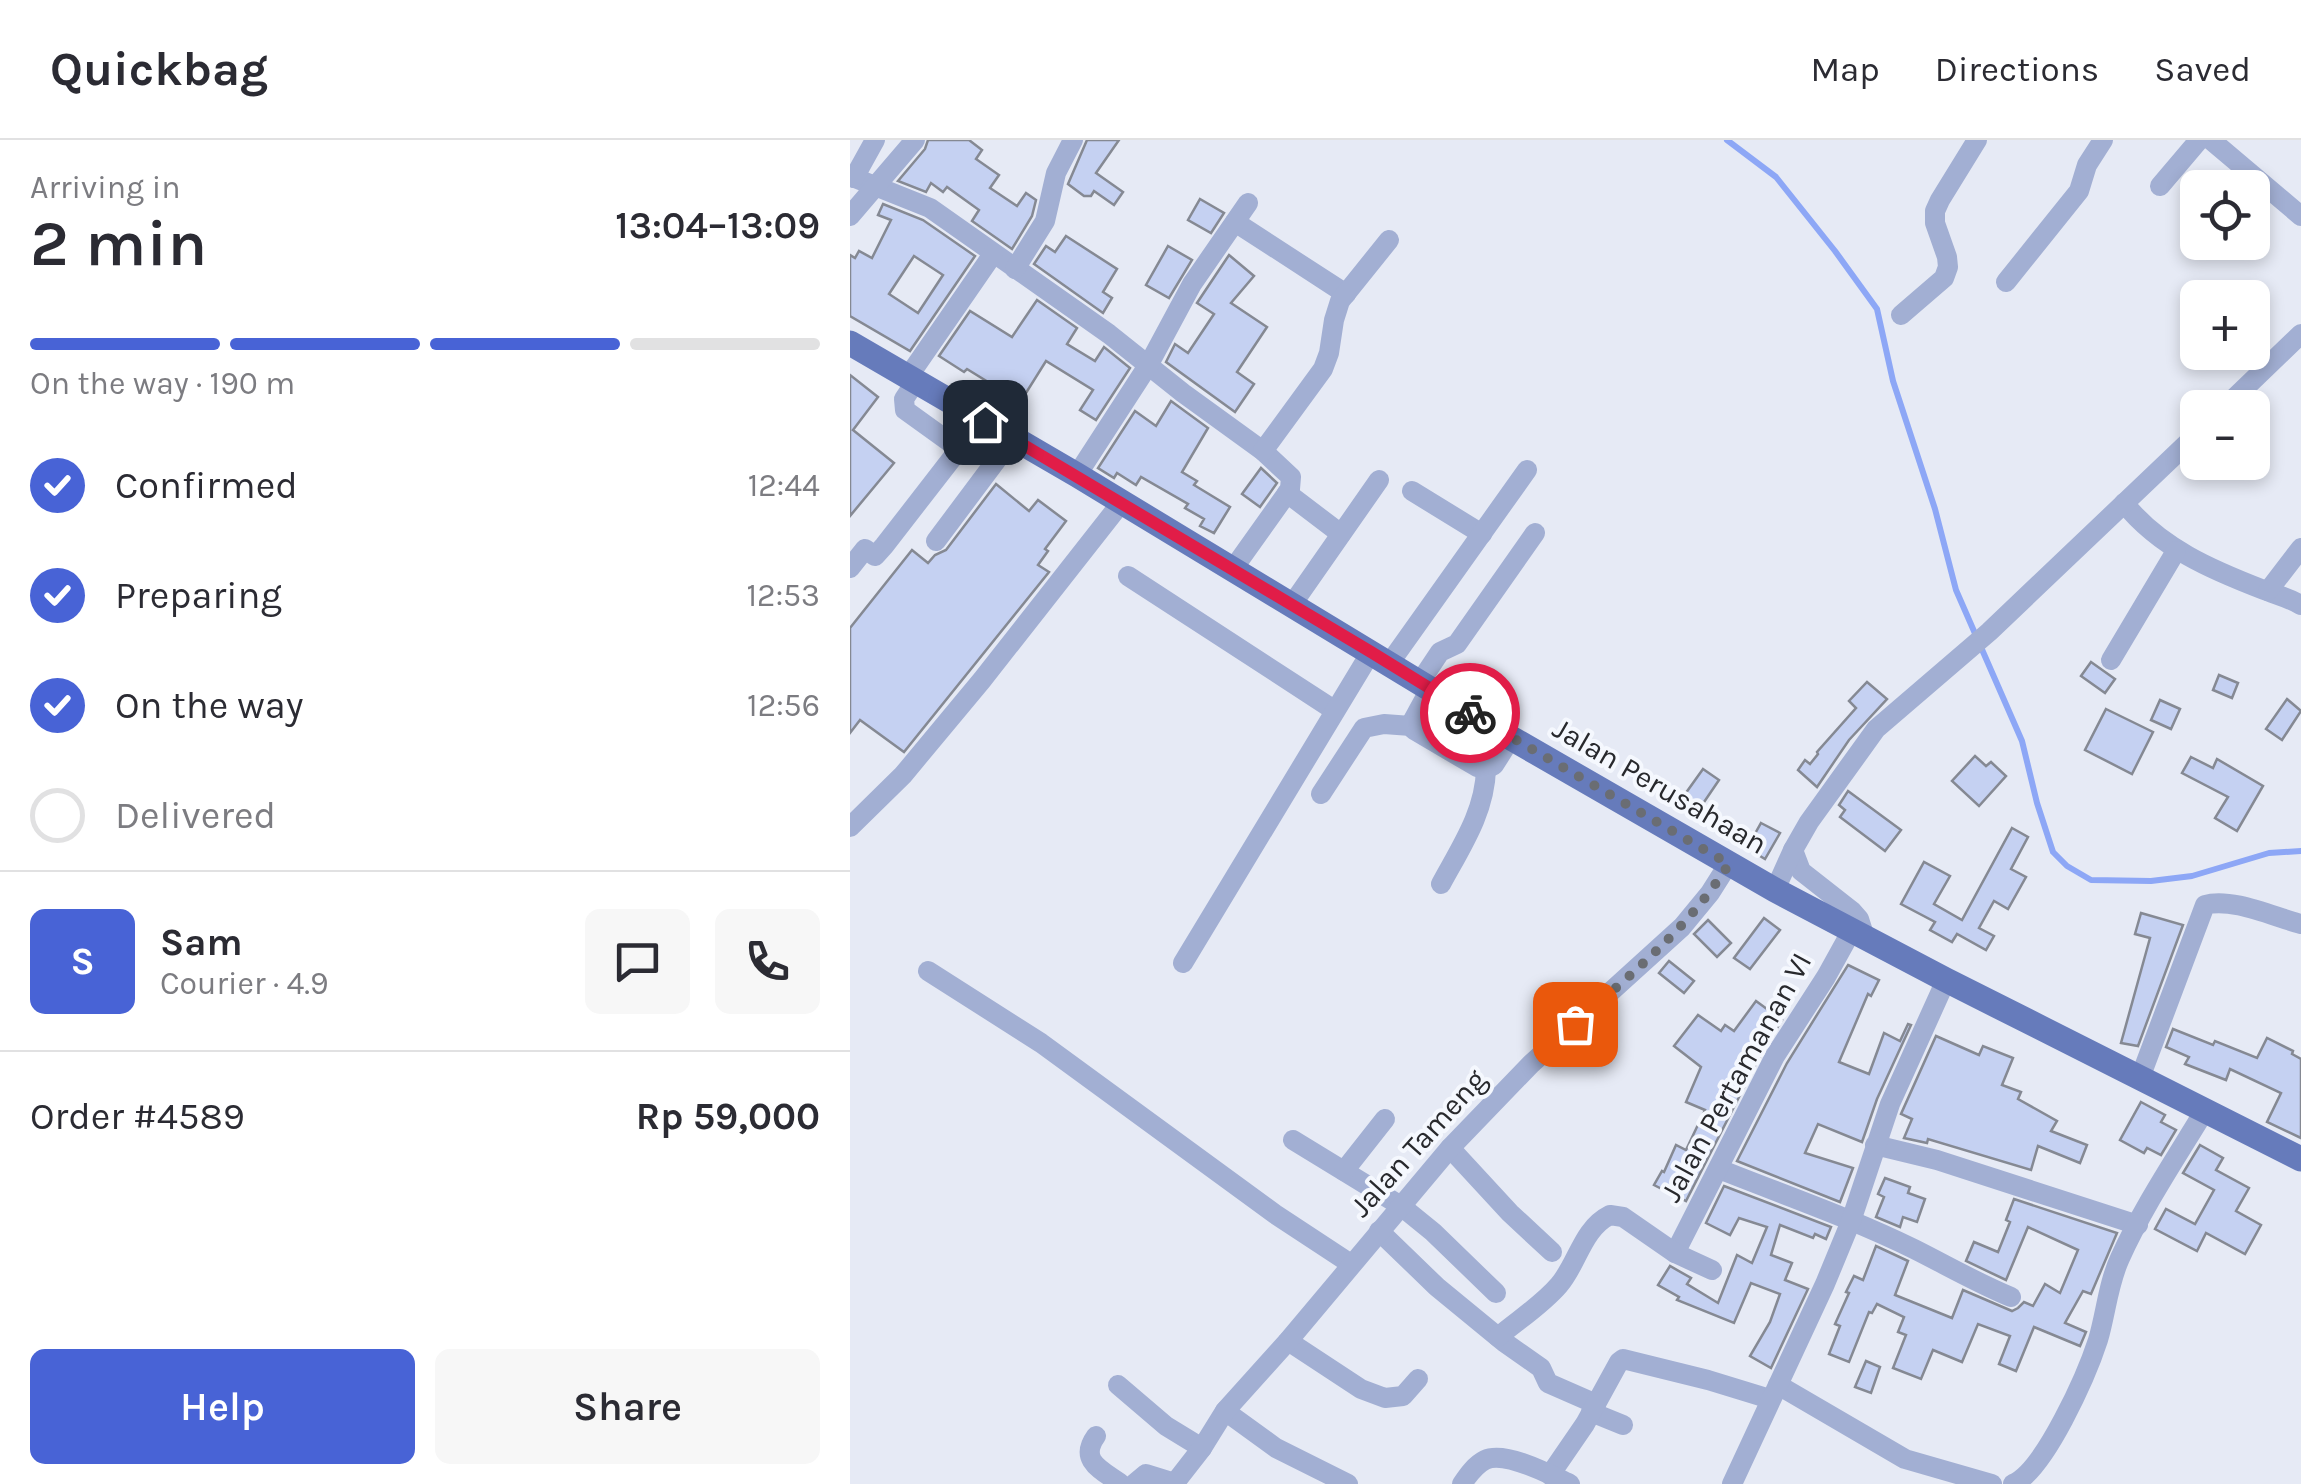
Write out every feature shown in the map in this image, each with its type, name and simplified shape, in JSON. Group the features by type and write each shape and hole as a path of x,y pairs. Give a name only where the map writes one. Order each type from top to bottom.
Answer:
{"main road":[{"name":"Jalan Perusahaan","path":"850,343 1077,475 1511,738 1775,890 2301,1159"}],"street":[{"path":"875,140 852,177 930,208 1150,364 1292,478 1287,494 1233,569"},
{"path":"850,216 915,140"},
{"path":"1015,270 1045,222 1056,172 1073,140"},
{"path":"1901,314 1944,278 1948,257 1936,212 1977,140"},
{"path":"2006,282 2079,191 2087,165 2103,140"},
{"path":"2160,186 2199,140"},
{"path":"2211,140 2301,216"},
{"path":"1077,475 1150,364 1192,284 1248,203"},
{"path":"1234,222 1346,294"},
{"path":"1263,451 1323,369 1340,301 1390,240"},
{"path":"960,448 905,410 904,399 912,379 994,254"},
{"path":"2243,390 2301,334"},
{"path":"850,568 865,549 874,556 884,546 985,422"},
{"path":"936,541 1013,438"},
{"path":"1775,890 1793,850 1828,793 1876,729 1960,658 2180,450"},
{"path":"1184,963 1334,710 1482,534 1527,470"},
{"path":"1291,606 1379,480"},
{"path":"1412,491 1482,534"},
{"path":"1287,494 1341,534"},
{"path":"853,818 903,776 1121,503"},
{"path":"2124,503 2176,551 2301,604"},
{"path":"1411,726 1440,652 1457,644 1536,532"},
{"path":"2268,591 2301,548"},
{"path":"2111,660 2176,551"},
{"path":"1128,576 1334,710"},
{"path":"1321,794 1364,728 1384,724 1411,726 1486,769 1494,765 1511,738"},
{"path":"1441,884 1484,798 1486,769"},
{"path":"1793,850 1800,871 1859,919 1859,934"},
{"name":"Jalan Tameng","path":"1175,1483 1225,1411 1288,1342 1450,1148 1532,1064 1682,927 1729,864"},
{"path":"2140,1078 2202,909 2211,903 2232,904 2301,924"},
{"name":"Jalan Pertamanan VI","path":"1675,1253 1781,1045 1859,934"},
{"path":"928,971 1040,1043 1275,1214 1352,1264"},
{"path":"1732,1484 1851,1221 1890,1104 1946,980"},
{"path":"2013,1484 2029,1473 2072,1405 2098,1340 2120,1259 2205,1110"},
{"path":"1344,1171 1385,1119"},
{"path":"1293,1140 1401,1206 1496,1293"},
{"path":"1875,1145 1937,1160 2138,1225"},
{"path":"1450,1148 1552,1252"},
{"path":"1720,1169 1851,1221 1974,1282 2011,1296"},
{"path":"1498,1338 1562,1282 1588,1233 1610,1215 1622,1218 1675,1253 1712,1270"},
{"path":"1379,1231 1437,1287 1541,1368 1554,1387 1623,1425"},
{"path":"1288,1342 1361,1388 1385,1398 1402,1396 1418,1378"},
{"path":"1462,1484 1478,1465 1493,1458 1513,1460 1560,1480 1618,1362 1623,1360 1774,1392 1905,1458 1992,1484"},
{"path":"1118,1385 1166,1426 1202,1448"},
{"path":"1225,1411 1276,1448 1348,1484"},
{"path":"1096,1436 1089,1446 1089,1457 1121,1484"},
{"path":"1134,1484 1146,1474 1175,1483"}],"building":[{"path":"928,140 969,140 982,150 976,159 999,175 990,188 1017,206 1026,193 1036,200 1032,216 1012,249 972,221 979,210 947,187 943,192 931,183 926,192 898,181"},
{"path":"1087,140 1119,140 1096,173 1123,192 1114,205 1094,191 1091,196 1084,196 1068,184"},
{"path":"1200,199 1224,213 1211,233 1188,220"},
{"path":"883,204 923,220 975,256 910,351 850,316 850,255 855,258 859,251 872,258 891,220 878,215","holes":["914,256 943,275 918,313 889,294"]},
{"path":"1066,236 1117,269 1103,292 1112,298 1103,313 1034,264 1046,246 1055,252"},
{"path":"1168,246 1192,260 1169,298 1146,285"},
{"path":"1229,255 1254,276 1231,303 1267,327 1237,372 1254,384 1235,412 1166,362 1175,344 1188,353 1214,314 1197,303"},
{"path":"1037,300 1077,328 1067,344 1095,361 1104,347 1130,368 1096,420 1080,410 1093,390 1046,361 1014,412 990,397 996,387 939,356 970,311 1012,337"},
{"path":"850,375 878,397 853,430 894,463 850,516"},
{"path":"1171,401 1208,428 1182,472 1197,481 1194,485 1230,507 1214,533 1200,526 1204,519 1185,508 1188,504 1141,477 1136,485 1117,473 1114,478 1098,468 1135,411 1156,426"},
{"path":"1261,468 1277,483 1260,507 1242,494"},
{"path":"996,484 1029,511 1038,500 1066,521 1038,565 1049,572 904,752 860,720 850,733 850,628 912,550 928,563 946,550"},
{"path":"2091,662 2115,679 2105,693 2081,676"},
{"path":"2219,675 2238,683 2232,698 2213,690"},
{"path":"1867,682 1887,699 1849,740 1817,787 1798,770 1805,760 1810,764 1856,708 1849,701"},
{"path":"2287,699 2301,711 2282,740 2266,729"},
{"path":"2160,700 2180,709 2171,729 2151,720"},
{"path":"2106,709 2153,732 2132,774 2085,750"},
{"path":"1975,756 1986,766 1991,762 2006,776 1979,806 1952,781"},
{"path":"2191,757 2213,768 2217,759 2263,786 2237,831 2215,818 2228,797 2182,773"},
{"path":"1703,769 1719,780 1700,808 1683,797"},
{"path":"1848,791 1901,830 1885,851 1840,817 1845,810 1839,805"},
{"path":"1761,823 1780,833 1765,859 1747,848"},
{"path":"2012,828 2028,837 2011,869 2026,877 2008,909 1994,901 1979,928 1994,936 1986,950 1957,934 1952,942 1930,930 1935,922 1901,904 1924,862 1950,876 1934,904 1962,920"},
{"path":"2141,913 2183,925 2138,1046 2121,1043 2150,938 2135,934"},
{"path":"1764,918 1780,930 1750,969 1734,958"},
{"path":"1708,920 1731,943 1717,957 1694,934"},
{"path":"1669,961 1694,981 1684,993 1659,973"},
{"path":"1848,965 1879,980 1871,996 1868,994 1839,1062 1869,1074 1884,1033 1900,1041 1908,1024 1911,1025 1862,1142 1818,1124 1805,1153 1853,1168 1840,1202 1737,1161 1787,1063"},
{"path":"1756,1001 1782,1020 1686,1201 1654,1185 1676,1145 1686,1150 1705,1110 1686,1102 1701,1067 1674,1046 1698,1015 1721,1031 1725,1025 1734,1031"},
{"path":"2173,1029 2257,1058 2267,1038 2293,1051 2301,1059 2301,1138 2267,1122 2281,1093 2230,1069 2226,1080 2185,1064 2189,1057 2166,1047"},
{"path":"1936,1036 1979,1055 1983,1046 2013,1058 2002,1085 2021,1092 2018,1099 2057,1121 2051,1131 2087,1145 2080,1163 2038,1146 2031,1170 1928,1139 1927,1143 1904,1138 1912,1119 1901,1114"},
{"path":"2141,1102 2165,1115 2161,1122 2176,1130 2161,1155 2147,1148 2144,1153 2120,1140"},
{"path":"2200,1145 2223,1158 2216,1170 2249,1188 2236,1211 2261,1225 2245,1254 2206,1233 2197,1251 2155,1229 2166,1209 2195,1224 2214,1190 2183,1173"},
{"path":"1885,1178 1910,1187 1908,1193 1925,1199 1917,1222 1903,1217 1900,1227 1876,1217 1884,1197 1878,1194"},
{"path":"1724,1186 1831,1227 1826,1239 1780,1225 1771,1255 1792,1263 1785,1280 1808,1289 1771,1368 1750,1356 1770,1322 1780,1294 1751,1283 1734,1323 1677,1300 1679,1297 1658,1285 1670,1266 1691,1278 1687,1284 1718,1303 1737,1255 1752,1263 1767,1227 1739,1218 1730,1235 1706,1223"},
{"path":"2014,1199 2117,1233 2091,1294 2083,1291 2065,1323 2086,1332 2080,1346 2034,1327 2016,1371 1999,1364 2010,1336 1978,1324 1962,1362 1933,1350 1921,1379 1893,1368 1906,1335 1898,1332 1904,1317 1877,1304 1869,1312 1849,1362 1829,1354 1840,1326 1835,1324 1849,1293 1846,1292 1854,1276 1863,1280 1876,1246 1908,1261 1895,1295 1952,1318 1963,1290 2012,1311 2024,1302 2033,1306 2045,1284 2060,1293 2078,1250 2028,1227 2006,1280 1966,1261 1974,1242 1998,1252"},
{"path":"1866,1361 1880,1367 1871,1393 1855,1387"}],"waterway":[{"path":"1727,140 1776,177 1877,309 1893,381 1935,509 1956,590 2022,741 2053,852 2091,880 2151,881 2192,876 2269,853 2301,851"}],"way so far":[{"path":"1470,713 1729,864 1682,927 1575,1024"}],"route":[{"path":"985,422 1470,713"}]}
